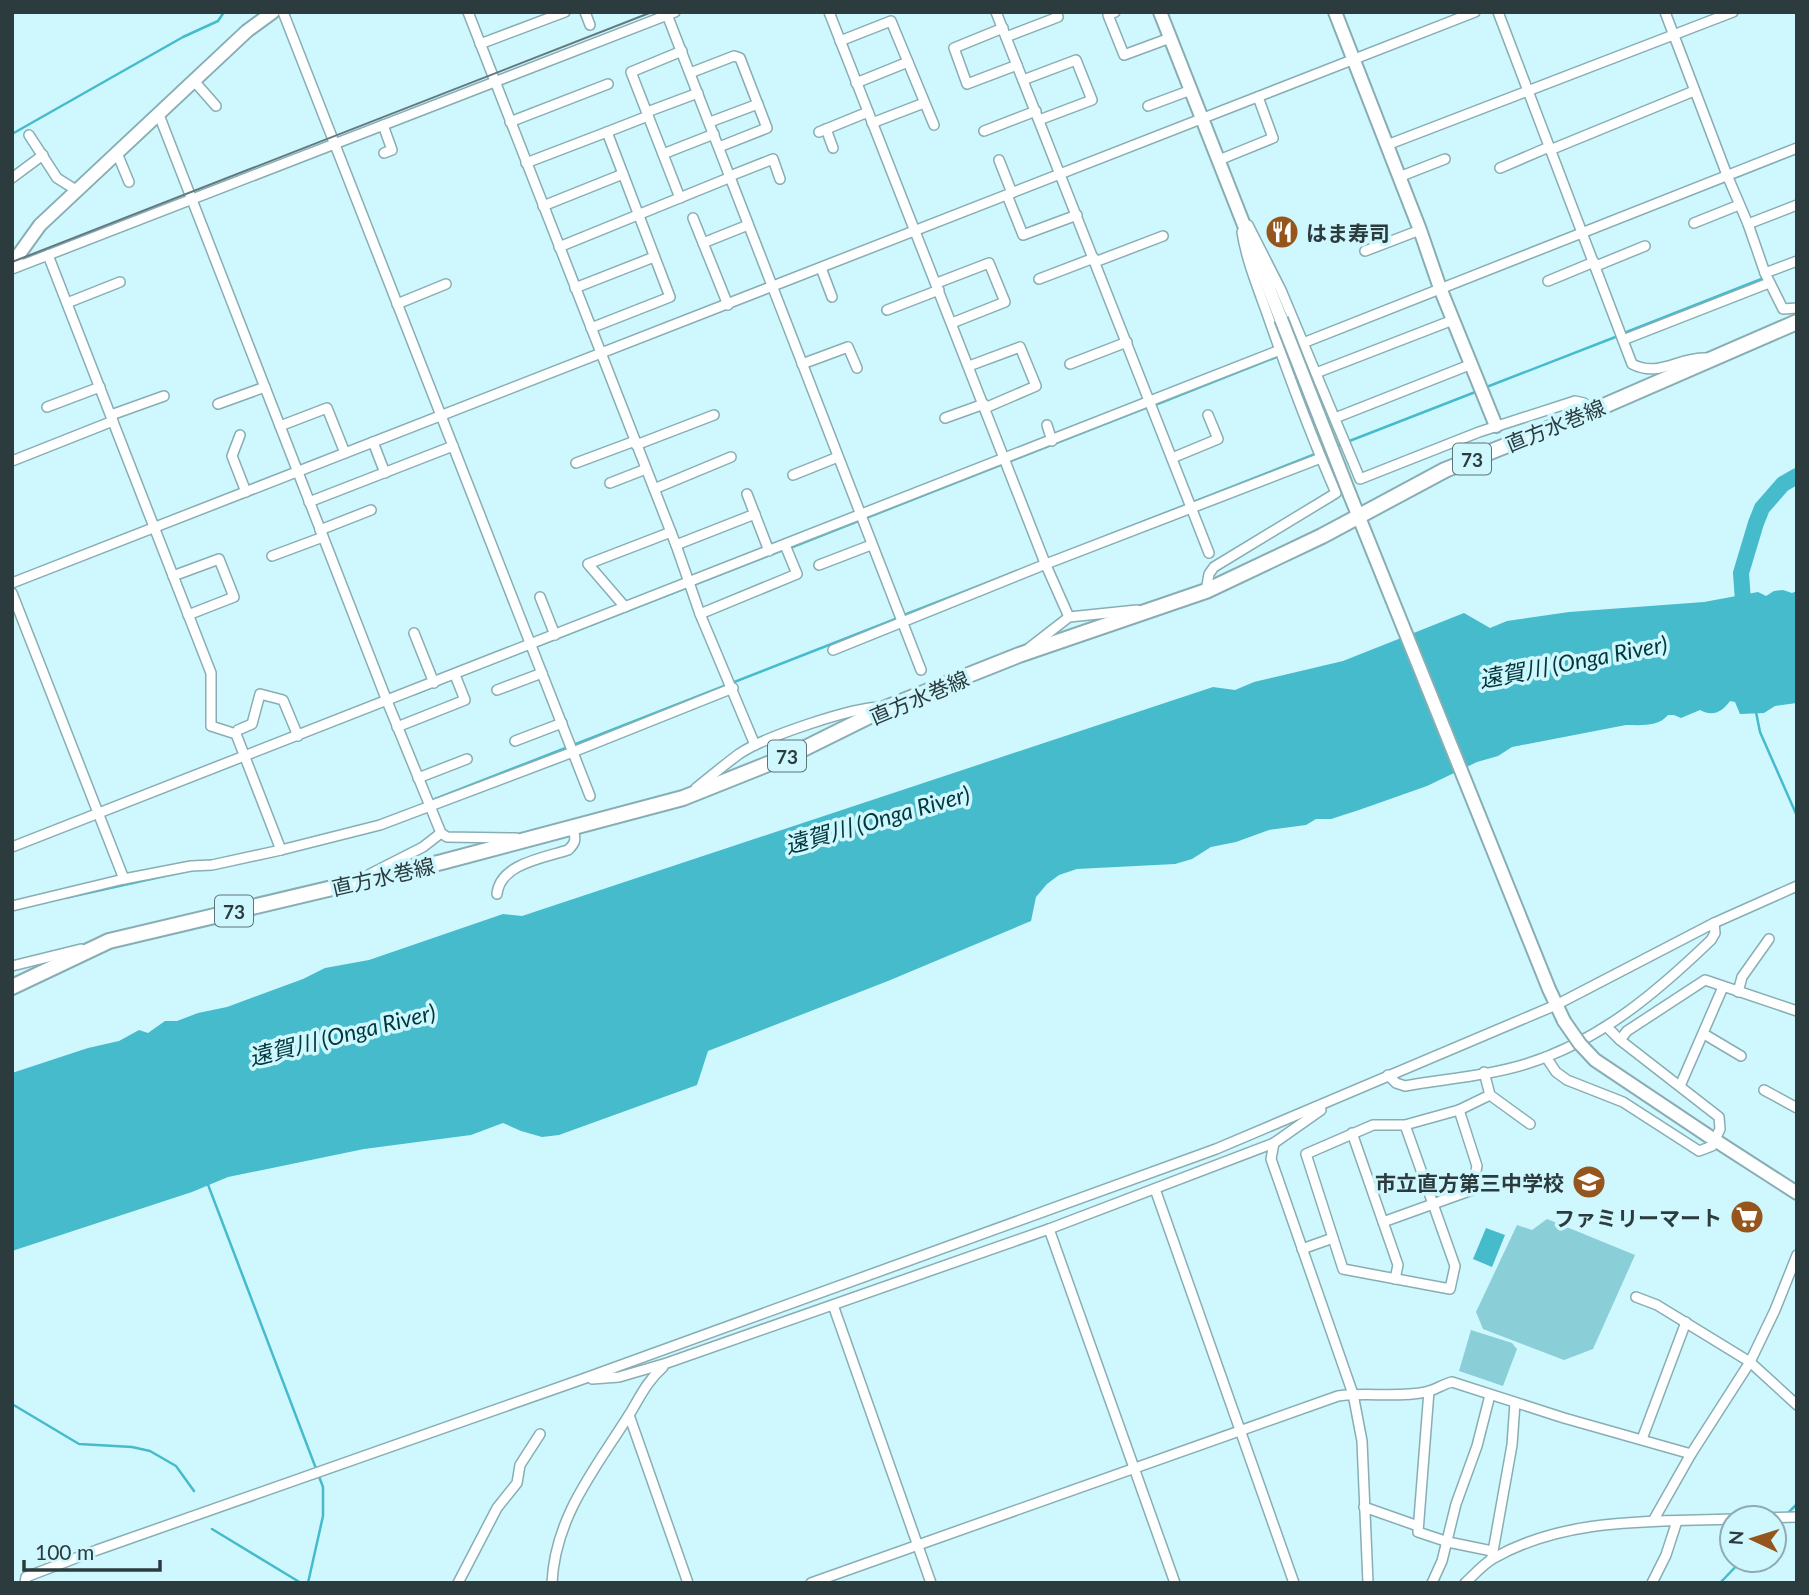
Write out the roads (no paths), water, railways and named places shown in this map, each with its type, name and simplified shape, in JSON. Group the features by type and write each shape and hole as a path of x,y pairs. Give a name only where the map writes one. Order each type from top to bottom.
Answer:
{"main road":[{"name":"直方水巻線","path":"12,987 109,941 573,828 683,798 793,754 888,707 1019,655 1206,591 1361,521 1445,470 1590,412 1797,322"}],"street":[{"path":"12,266 40,225 247,31 273,12"},
{"path":"283,12 590,796"},
{"path":"468,12 701,614 755,745"},
{"path":"481,44 565,12"},
{"path":"584,12 590,25"},
{"path":"829,12 1069,617"},
{"path":"996,12 1209,552"},
{"path":"1017,65 967,84 954,48 1058,17 1056,12"},
{"path":"1115,12 1108,15 1124,55 1170,38"},
{"path":"1160,12 1350,495 1564,1021 1595,1060 1797,1193"},
{"path":"1335,12 1420,230 1441,292 1496,426"},
{"path":"12,583 1475,12"},
{"path":"1498,12 1632,364 1646,370 1694,359 1712,359"},
{"path":"1665,12 1767,278 1783,309 1797,307"},
{"path":"1387,145 1733,12"},
{"path":"12,266 48,256 669,13 681,51 921,670"},
{"path":"840,40 891,21 934,125"},
{"path":"680,198 631,72 681,51"},
{"path":"690,74 734,56 740,58 767,128 719,147"},
{"path":"984,131 1092,100 1076,60 1023,80"},
{"path":"856,83 908,62"},
{"path":"194,81 216,106"},
{"path":"510,122 608,84"},
{"path":"1148,106 1191,90"},
{"path":"1500,168 1694,90"},
{"path":"526,163 698,93"},
{"path":"1219,160 1273,138 1258,97"},
{"path":"872,123 924,103"},
{"path":"710,122 758,104"},
{"path":"833,148 823,131 868,112"},
{"path":"159,115 387,703 441,833 447,837 494,836 525,839"},
{"path":"383,125 392,149 384,153"},
{"path":"590,328 670,297 607,132"},
{"path":"663,154 714,134"},
{"path":"29,135 57,178 76,190"},
{"path":"1304,346 1728,178 1797,148"},
{"path":"117,153 129,182"},
{"path":"12,178 43,155"},
{"path":"559,247 773,159 780,178"},
{"path":"1399,177 1446,159"},
{"path":"999,160 1023,235 1077,215"},
{"path":"543,206 622,174"},
{"path":"1694,223 1739,205"},
{"path":"1748,224 1797,205"},
{"path":"1239,210 1256,236 1360,479 1496,426 1575,401 1584,403 1590,412"},
{"path":"1206,591 1209,574 1214,567 1336,493 1319,455 1252,269 1239,210"},
{"path":"693,218 727,305"},
{"path":"703,243 748,225"},
{"path":"1365,251 1420,230"},
{"path":"1040,279 1163,236"},
{"path":"1548,281 1644,246"},
{"path":"48,256 211,673 211,726 236,734 279,847"},
{"path":"575,288 654,257"},
{"path":"1622,337 1767,278 1797,261"},
{"path":"887,311 989,263 1005,302 952,323"},
{"path":"821,268 832,297"},
{"path":"67,303 120,282"},
{"path":"397,304 446,284"},
{"path":"1316,373 1453,320"},
{"path":"1070,365 1127,342"},
{"path":"945,418 1036,386 1020,346 969,366"},
{"path":"802,364 848,347 856,368"},
{"path":"12,847 455,677 625,607 690,585 769,551 786,548 861,519 1052,441 1282,354"},
{"path":"1335,418 1472,363"},
{"path":"47,407 100,387"},
{"path":"218,404 265,387"},
{"path":"12,461 164,396"},
{"path":"280,426 327,408 345,453"},
{"path":"576,463 714,415"},
{"path":"1172,458 1218,439 1208,415"},
{"path":"1047,425 1052,441"},
{"path":"240,435 232,456 246,492"},
{"path":"373,443 384,473"},
{"path":"309,502 453,446"},
{"path":"833,650 901,619 1319,455"},
{"path":"654,489 731,457"},
{"path":"793,475 838,457"},
{"path":"610,483 646,469"},
{"path":"747,494 769,551"},
{"path":"272,556 372,510"},
{"path":"676,545 755,514"},
{"path":"625,607 588,564 671,532"},
{"path":"818,565 871,545"},
{"path":"701,614 797,574 786,548"},
{"path":"173,576 219,559 234,597 188,615"},
{"path":"12,593 124,879"},
{"path":"540,597 555,635"},
{"path":"1019,655 1069,617 1152,608"},
{"path":"414,633 434,683"},
{"path":"497,691 542,673"},
{"path":"397,727 465,700 455,677"},
{"path":"12,906 124,879 191,866 212,866 279,847 380,825 731,685"},
{"path":"236,734 237,730 252,724 260,694 283,699 298,736"},
{"path":"683,798 738,754 755,745 793,730 871,707 888,707"},
{"path":"515,741 562,723"},
{"path":"418,778 467,759"},
{"path":"497,894 498,883 507,873 568,850 576,839 573,828"},
{"path":"358,881 423,848 441,833"},
{"path":"25,1583 26,1577 97,1550 580,1380 1203,1154 1556,1005 1714,923 1797,886"},
{"path":"1388,1074 1395,1083 1405,1086 1524,1065 1546,1057 1607,1027 1667,982 1715,933 1714,923"},
{"path":"1738,992 1742,977 1769,939"},
{"path":"12,966 109,941"},
{"path":"1620,1040 1627,1031 1705,980 1797,1011"},
{"path":"1680,1086 1723,987"},
{"path":"1607,1027 1718,1117 1720,1129 1711,1138"},
{"path":"1704,1034 1741,1056"},
{"path":"1546,1057 1556,1072 1567,1080 1623,1102 1699,1151 1712,1146 1711,1138"},
{"path":"1484,1072 1490,1095 1530,1124"},
{"path":"1764,1090 1797,1108"},
{"path":"1405,1125 1455,1266 1450,1289 1343,1269 1306,1154 1373,1125 1405,1125 1459,1110 1490,1095"},
{"path":"580,1380 620,1377 667,1363 1049,1229 1274,1143 1342,1097"},
{"path":"1383,1222 1472,1190 1477,1166 1459,1110"},
{"path":"1352,1133 1398,1265 1395,1279"},
{"path":"1274,1143 1271,1159 1353,1394 1363,1441 1368,1583"},
{"path":"1155,1189 1294,1583"},
{"path":"1049,1229 1175,1583"},
{"path":"1302,1249 1333,1238"},
{"path":"1653,1521 1691,1454 1750,1362 1775,1311 1797,1255"},
{"path":"1636,1297 1657,1305 1750,1362 1797,1405"},
{"path":"833,1305 932,1583"},
{"path":"1642,1439 1686,1322"},
{"path":"552,1583 554,1558 567,1515 578,1493 652,1377 667,1363"},
{"path":"811,1583 1338,1396 1429,1391 1452,1382 1514,1403 1691,1454"},
{"path":"1429,1391 1418,1532 1492,1555"},
{"path":"1433,1583 1448,1542 1456,1504 1477,1446 1490,1395"},
{"path":"1492,1555 1513,1445 1514,1403"},
{"path":"629,1415 688,1583"},
{"path":"458,1583 497,1508 517,1483 520,1465 540,1434"},
{"path":"1364,1507 1418,1526"},
{"path":"1465,1583 1492,1555 1580,1528 1653,1521 1718,1520"},
{"path":"1651,1583 1666,1555 1677,1521"}],"water":[{"name":"遠賀川 (Onga River)","path":"1783,590 1792,593 1797,591 1797,703 1775,706 1764,713 1740,714 1735,702 1730,701 1720,711 1713,713 1700,710 1681,718 1668,715 1654,723 1626,725 1512,747 1498,756 1477,762 1427,786 1359,810 1331,819 1316,819 1306,825 1269,830 1236,842 1211,847 1192,859 1175,864 1077,869 1059,875 1047,884 1036,897 1031,921 888,981 708,1051 697,1085 559,1135 542,1137 503,1123 471,1135 364,1149 228,1177 192,1192 12,1251 12,1073 88,1048 119,1041 139,1030 148,1033 165,1021 177,1021 227,1007 325,968 369,960 503,914 522,916 1213,687 1235,690 1254,682 1343,661 1464,613 1490,628 1507,621 1569,612 1704,602 1758,592 1766,596"},
{"path":"1486,1228 1505,1235 1492,1267 1473,1259"}],"waterway":[{"path":"12,134 183,37 218,21 224,12"},
{"path":"1731,179 1797,153"},
{"path":"1699,191 1725,181"},
{"path":"1624,333 1764,278"},
{"path":"1484,388 1618,336"},
{"path":"1155,405 1279,356"},
{"path":"1334,447 1478,391"},
{"path":"790,548 1148,407"},
{"path":"1099,539 1328,449"},
{"path":"1744,615 1741,573 1756,523 1762,508 1783,484 1797,476"},
{"path":"535,647 783,550"},
{"path":"904,615 1015,572"},
{"path":"435,799 898,618"},
{"path":"415,694 529,649"},
{"path":"1756,712 1760,732 1797,816"},
{"path":"65,898 192,870"},
{"path":"207,1182 323,1487 323,1516 308,1583"},
{"path":"12,1404 79,1444 132,1447 150,1451 176,1466 194,1491"},
{"path":"1788,1513 1797,1504"},
{"path":"212,1529 301,1583"},
{"path":"1720,1583 1729,1574"}],"tram line":[{"path":"12,262 652,12"}],"place":[{"name":"はま寿司","path":"1282,232"},
{"name":"市立直方第三中学校","path":"1589,1182"},
{"name":"ファミリーマート","path":"1747,1217"}]}
